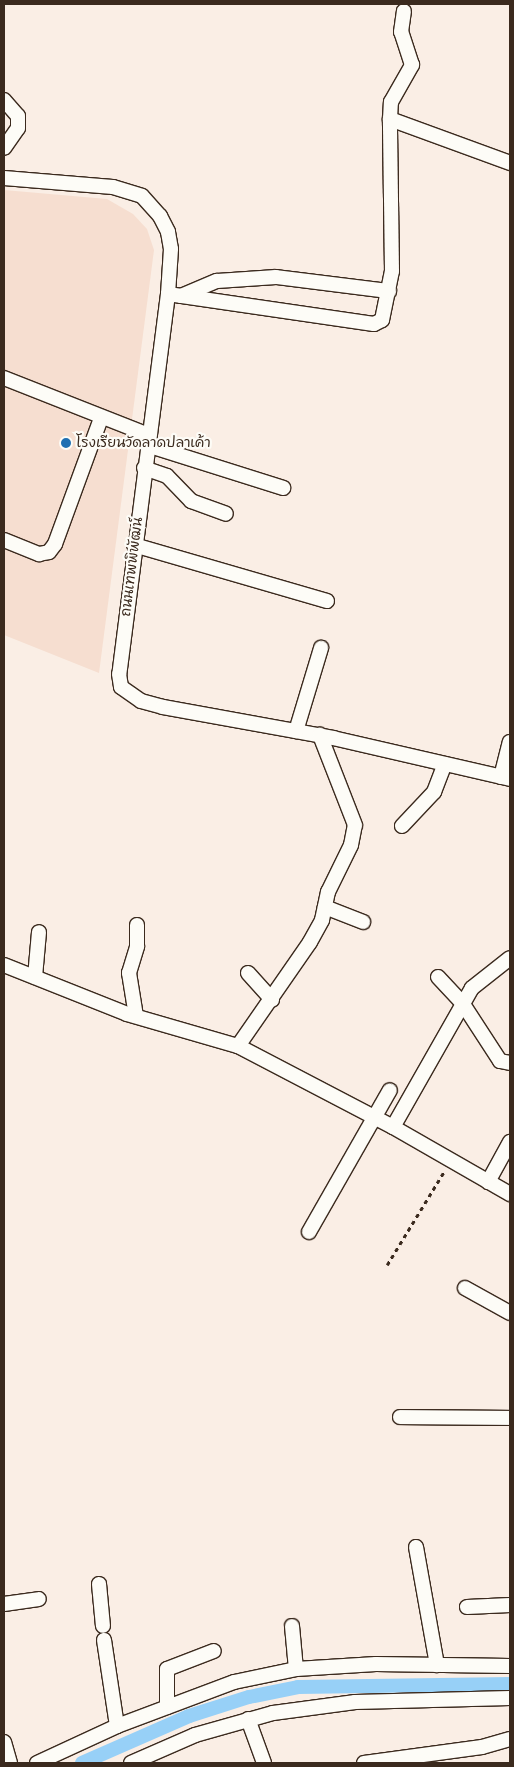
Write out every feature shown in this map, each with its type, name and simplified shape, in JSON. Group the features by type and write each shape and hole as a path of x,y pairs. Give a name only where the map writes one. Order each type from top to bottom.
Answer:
{"street":[{"path":"174,295 374,324 382,320 389,291 394,216 391,102 412,65 401,32 404,11"},
{"path":"4,100 18,116 18,128 4,148"},
{"path":"390,119 510,163"},
{"name":"ถนนเทพพิพัฒน์","path":"4,178 97,184 142,196 160,216 168,232 174,295 144,468 119,674 121,687 128,694 164,707 320,735 506,778"},
{"path":"174,295 217,282 276,278 389,291"},
{"path":"4,378 148,440 283,488"},
{"path":"4,540 39,554 49,552 55,544 100,418"},
{"path":"144,468 167,476 191,501 226,514"},
{"path":"134,545 327,600"},
{"path":"296,731 321,648"},
{"path":"238,1046 272,1000 310,942 352,845 354,824 320,735"},
{"path":"506,778 510,742"},
{"path":"402,826 434,792 446,764"},
{"path":"325,907 363,922"},
{"path":"136,1016 128,973 137,946 137,925"},
{"path":"35,977 39,932"},
{"path":"393,1127 463,1004 486,974 510,958"},
{"path":"4,965 136,1016 238,1046 377,1118 510,1194"},
{"path":"248,974 272,1000"},
{"path":"438,977 463,1004 495,1056 500,1061 510,1063"},
{"path":"309,1232 377,1118 390,1090"},
{"path":"488,1182 510,1142"},
{"path":"465,1288 510,1313"},
{"path":"400,1417 510,1418"},
{"path":"416,1547 437,1665"},
{"path":"99,1584 117,1726"},
{"path":"4,1604 39,1599"},
{"path":"467,1607 510,1606"},
{"path":"292,1626 296,1670"},
{"path":"167,1707 167,1670 214,1650"},
{"path":"37,1763 117,1726 234,1682 296,1670 376,1664 510,1666"},
{"path":"131,1763 194,1735 248,1719 354,1702 510,1698"},
{"path":"248,1719 264,1763"},
{"path":"364,1763 482,1747 510,1739"},
{"path":"4,1742 10,1763"}],"path":[{"path":"387,1265 451,1160"}],"shaded area":[{"name":"โรงเรียนวัดลาดปลาเค้า","path":"4,190 107,199 133,214 147,229 154,250 99,673 4,635"}],"waterway":[{"path":"82,1763 189,1716 249,1697 298,1687 510,1684"}],"place":[{"name":"โรงเรียนวัดลาดปลาเค้า","path":"66,443"}]}
